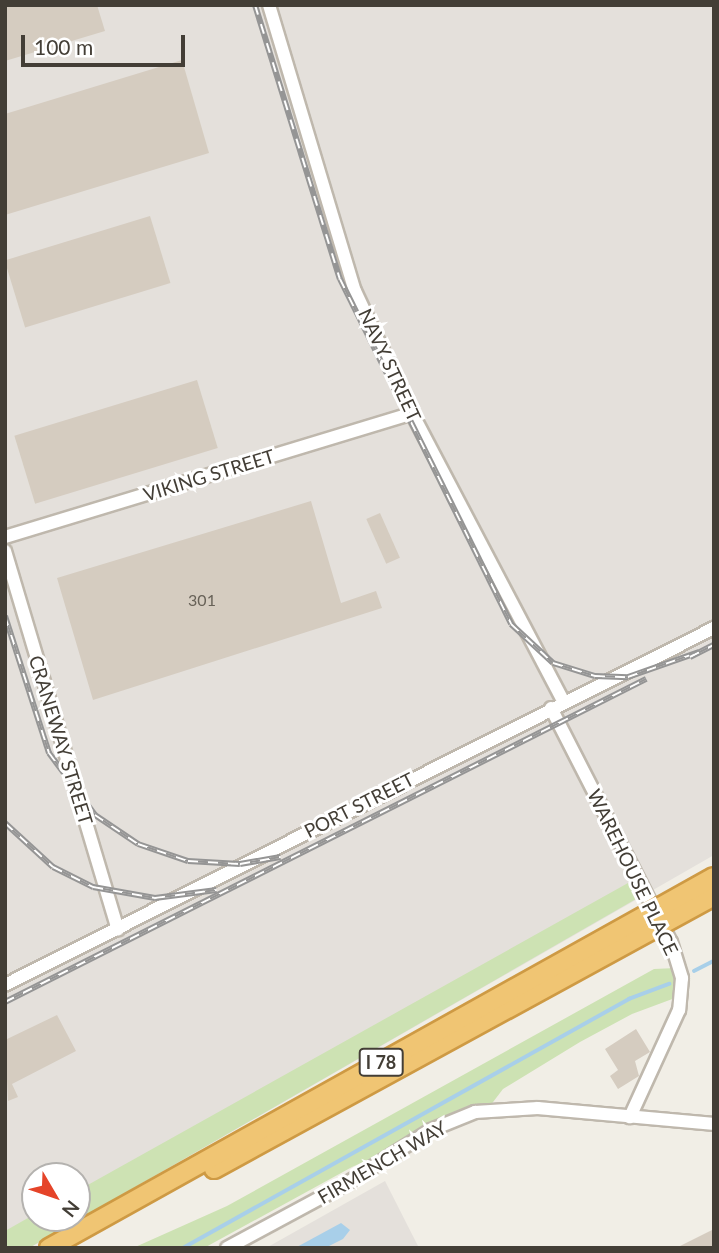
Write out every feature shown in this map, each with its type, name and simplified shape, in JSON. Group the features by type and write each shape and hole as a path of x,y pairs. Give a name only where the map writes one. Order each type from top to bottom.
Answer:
{"highway":[{"name":"I 78","path":"49,1248 714,877"},
{"name":"I 78","path":"74,1248 714,896"}],"street":[{"name":"NAVY STREET","path":"269,5 355,290 412,413 564,702"},
{"name":"VIKING STREET","path":"5,537 412,413"},
{"name":"CRANEWAY STREET","path":"5,551 118,929"},
{"name":"PORT STREET","path":"5,985 714,628"},
{"name":"WAREHOUSE PLACE","path":"551,708 671,942 682,978 679,1010 630,1116"},
{"name":"FIRMENCH WAY","path":"227,1248 344,1185 431,1130 475,1112 538,1108 714,1124"}],"shaded area":[{"path":"5,5 714,5 714,855 91,1212 91,1162 21,1162 21,1232 57,1232 29,1248 5,1248"},
{"path":"385,1181 419,1248 266,1248"}],"green space":[{"path":"628,883 636,899 91,1212 91,1183"},
{"path":"676,968 675,998 632,1014 580,1042 503,1089 490,1106 352,1167 204,1248 133,1248 227,1206 654,969"},
{"path":"21,1222 21,1232 57,1232 29,1248 5,1248 5,1231"}],"water":[{"path":"341,1223 350,1230 343,1239 325,1248 295,1248"}],"building":[{"path":"5,5 97,5 105,31 5,61"},
{"path":"182,60 209,153 5,215 5,114"},
{"path":"150,216 170,283 25,327 5,260"},
{"path":"197,380 218,448 35,504 14,436"},
{"path":"311,501 341,603 376,591 382,608 93,700 57,578"},
{"path":"380,513 400,558 386,564 366,519"},
{"path":"57,1015 76,1051 12,1084 18,1097 8,1101 5,1040"},
{"path":"636,1029 650,1052 635,1061 639,1076 618,1089 610,1076 618,1070 605,1049"},
{"path":"714,1229 714,1248 676,1248"}],"waterway":[{"path":"694,971 714,961"},
{"path":"183,1248 629,999 669,984"}],"railway":[{"path":"255,5 340,279 511,624 553,663 595,676 628,677 699,652"},
{"path":"5,616 49,753 95,815 138,844 188,861 240,864 280,857"},
{"path":"690,657 714,645"},
{"path":"5,1002 646,679"},
{"path":"5,823 53,867 93,887 155,898 216,890"}]}
